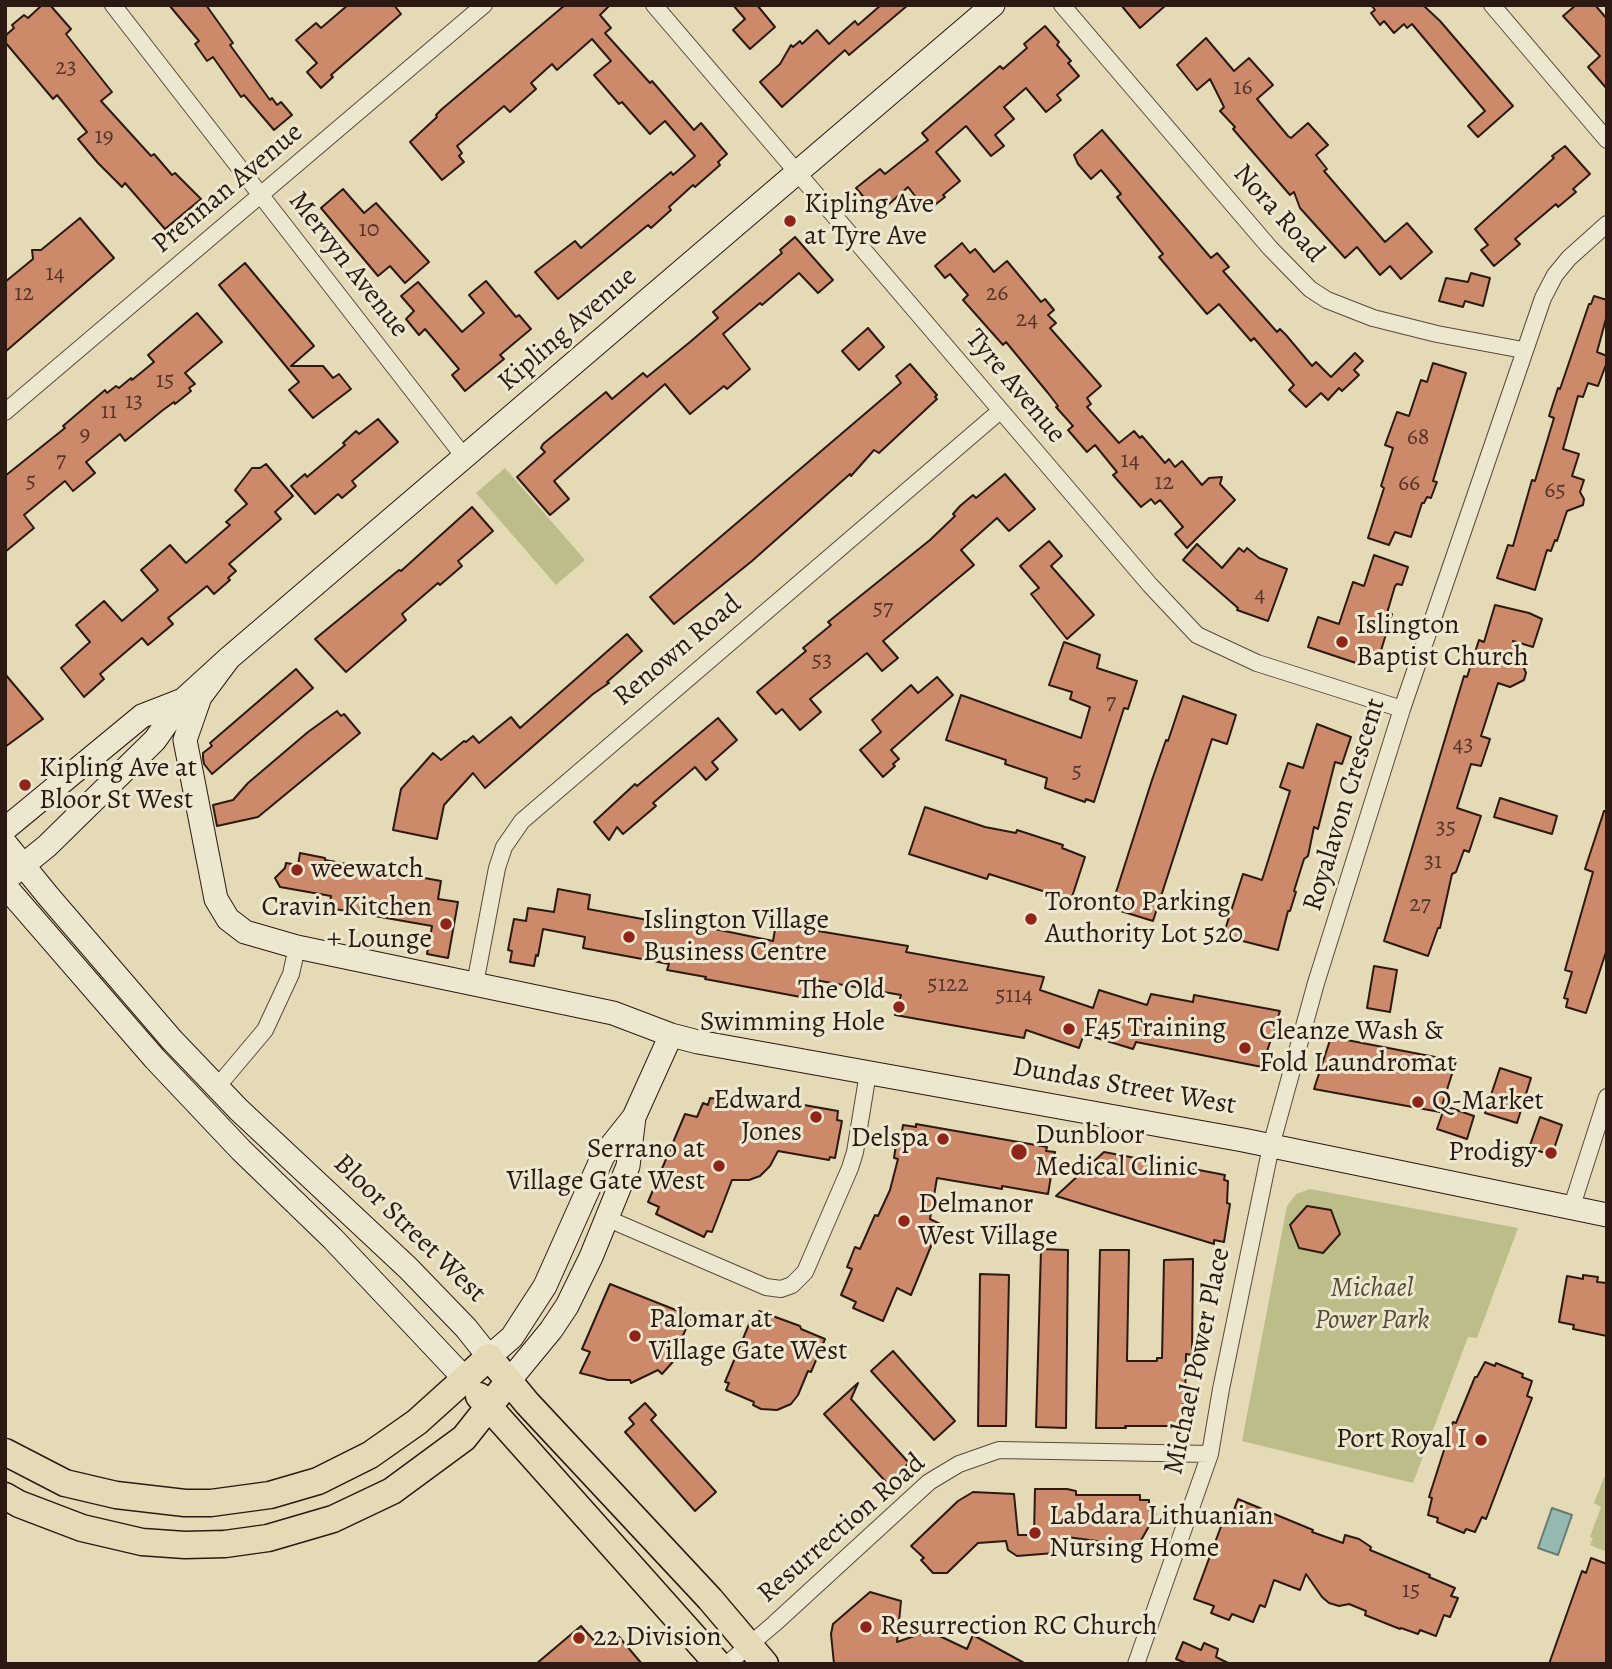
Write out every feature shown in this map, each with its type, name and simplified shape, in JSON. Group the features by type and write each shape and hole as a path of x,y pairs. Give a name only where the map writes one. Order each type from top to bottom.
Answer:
{"main road":[{"name":"Kipling Avenue","path":"14,872 47,846 155,740 183,700 229,658 993,5"},
{"name":"Dundas Street West","path":"229,658 200,697 185,740 213,887 221,910 245,932 297,947 613,1013 671,1035 1271,1146 1607,1215"},
{"name":"Kipling Avenue","path":"5,829 142,716 183,700"},
{"name":"Bloor Street West","path":"5,842 14,872 118,979 217,1087 408,1268 466,1328 509,1381 757,1654"},
{"path":"5,886 164,1069 259,1168 333,1239 465,1379 718,1664"},
{"path":"5,1452 65,1483 116,1495 185,1503 243,1500 294,1489 370,1455 409,1427 512,1337 545,1286 603,1156 634,1117 671,1035"},
{"path":"5,1496 82,1528 142,1542 198,1545 268,1538 333,1519 392,1491 464,1438 551,1330 567,1306 628,1166 634,1117"}],"street":[{"name":"Mervyn Avenue","path":"113,5 465,458"},
{"name":"Prennan Avenue","path":"5,412 484,5"},
{"name":"Tyre Avenue","path":"654,5 1000,411 1150,585 1197,635 1256,663 1402,709"},
{"name":"Nora Road","path":"1062,5 1270,248 1310,289 1327,300 1373,318 1437,334 1523,350"},
{"path":"1492,5 1607,140"},
{"name":"Royalavon Crescent","path":"1271,1146 1316,983 1402,709 1523,350 1539,307 1555,275 1569,258 1607,225"},
{"name":"Renown Road","path":"475,985 497,868 504,847 522,821 1000,411"},
{"path":"217,1087 265,1030 285,990 297,947"},
{"path":"606,1218 766,1286 781,1289 792,1285 805,1272 850,1168 868,1073"},
{"path":"1572,1209 1607,1097"},
{"name":"Michael Power Place","path":"1136,1664 1210,1454 1271,1146"},
{"name":"Resurrection Road","path":"727,1664 757,1654 929,1482 959,1464 999,1451 1210,1454"}],"green space":[{"path":"505,468 585,560 556,585 476,493"},
{"name":"Michael Power Park","path":"1310,1189 1518,1228 1477,1338 1468,1337 1413,1483 1242,1441 1287,1206 1296,1194"},
{"path":"1607,1470 1607,1552 1590,1545 1593,1538 1590,1537 1601,1507 1594,1503"}],"water":[{"path":"1552,1508 1572,1515 1558,1555 1538,1548"}],"building":[{"path":"42,5 50,5 71,29 66,34 112,92 101,101 151,156 154,154 172,175 175,173 201,199 165,229 125,183 122,187 98,163 78,139 87,132 57,95 53,99 5,42 5,36 14,28 12,25 24,15 28,18"},
{"path":"169,5 206,5 233,43 230,45 270,100 272,98 277,105 281,102 292,115 274,130 244,95 241,97 213,57 207,61 195,44 199,41"},
{"path":"348,5 394,5 401,14 331,75 333,77 321,88 307,72 317,63 296,40 316,23 321,28"},
{"path":"565,5 610,5 600,15 611,28 605,33 650,83 652,81 694,130 701,123 727,154 718,162 720,165 695,187 693,185 651,228 648,225 558,299 535,272 575,241 581,248 671,172 673,175 695,156 665,121 650,134 622,102 619,104 594,75 611,61 592,39 557,70 552,64 531,83 536,89 510,112 504,106 457,146 462,153 459,156 464,162 442,180 410,142 442,109"},
{"path":"733,5 757,5 775,27 750,49 733,30 745,19"},
{"path":"881,5 908,5 849,55 845,50 782,107 760,82 780,64 791,45 793,47 800,41 802,44 817,30 829,44 855,21 858,25"},
{"path":"1121,5 1166,5 1140,28"},
{"path":"1371,5 1423,5 1513,106 1478,137 1468,126 1485,111 1412,24 1407,28 1404,24 1394,33 1384,21 1380,25 1371,13 1375,10"},
{"path":"1576,5 1595,5 1607,19 1607,89 1588,67 1600,56 1563,16"},
{"path":"1045,26 1059,42 1057,45 1071,61 1068,63 1079,76 1057,95 1061,100 1046,112 1026,88 1004,107 1014,119 995,135 1004,146 991,156 966,126 936,152 960,181 943,195 945,197 927,211 908,187 878,214 856,188 880,169 885,174 928,140 922,133 1000,66 1003,69 1027,48 1024,44"},
{"path":"1206,38 1234,71 1249,58 1273,85 1257,99 1288,136 1291,138 1308,123 1328,145 1316,155 1327,169 1324,171 1385,242 1407,223 1432,252 1401,279 1390,266 1380,275 1357,247 1345,258 1300,208 1294,192 1290,195 1233,129 1235,127 1220,111 1224,107 1210,79 1197,90 1177,65"},
{"path":"1102,130 1211,258 1217,253 1229,267 1223,271 1277,332 1280,329 1312,366 1316,362 1331,377 1355,353 1363,361 1354,370 1359,375 1342,391 1339,388 1328,400 1321,393 1306,407 1289,390 1294,385 1254,338 1251,341 1219,304 1207,314 1159,257 1163,254 1117,197 1121,194 1101,170 1091,179 1078,164 1074,155"},
{"path":"1565,146 1590,174 1573,189 1576,192 1558,207 1556,204 1515,239 1520,244 1494,266 1481,250 1488,245 1475,229"},
{"path":"343,189 364,213 376,203 429,262 405,283 390,266 378,276 321,208"},
{"path":"80,218 114,258 5,352 5,282 33,259 32,250 41,250"},
{"path":"795,237 833,280 818,293 799,273 762,305 760,303 723,334 750,369 727,389 724,386 690,414 665,384 554,481 569,499 550,515 517,477 545,452 541,448 543,444 606,392 612,399 643,373 647,377 690,342 718,318 713,312 782,253 780,250"},
{"path":"962,243 970,253 975,249 994,272 1007,261 1041,302 1045,299 1054,310 1048,315 1056,323 1050,328 1101,386 1087,398 1091,404 1087,407 1119,443 1134,431 1140,438 1142,436 1165,463 1169,459 1175,467 1182,461 1202,485 1209,478 1222,477 1220,484 1235,500 1187,548 1175,534 1183,527 1160,500 1155,504 1151,499 1141,507 1113,475 1117,472 1095,445 1087,452 1068,430 1073,426 1048,393 1006,342 1003,345 963,300 968,295 950,274 945,278 935,266"},
{"path":"245,263 314,346 291,366 323,366 333,378 339,374 351,389 313,418 289,390 299,382 219,285"},
{"path":"1471,273 1490,278 1483,306 1465,301 1463,307 1439,301 1446,278 1468,282"},
{"path":"486,281 516,317 519,315 531,329 500,355 504,359 465,391 452,375 459,369 425,329 419,335 406,319 414,311 401,296 418,282 462,332 484,313 469,295"},
{"path":"1594,296 1607,300 1607,315 1597,352 1607,356 1607,362 1598,386 1588,383 1583,397 1578,396 1563,449 1579,454 1572,476 1584,480 1580,492 1584,499 1583,505 1567,511 1557,541 1555,540 1551,551 1547,550 1535,590 1497,578 1508,545 1513,546 1554,418 1549,416 1558,388 1560,389"},
{"path":"197,313 222,342 185,373 195,384 189,388 191,391 125,441 120,434 86,462 95,473 73,491 65,481 24,515 34,528 5,552 5,476 65,428 63,426 105,390 107,393 116,386 119,388 154,362 148,355"},
{"path":"868,328 884,347 859,370 842,351"},
{"path":"1433,363 1466,373 1433,481 1437,482 1431,498 1427,497 1422,503 1411,537 1395,532 1389,545 1368,538 1393,448 1385,445 1397,412 1409,416 1421,380 1427,382"},
{"path":"910,364 937,395 937,399 879,453 874,450 851,476 850,474 752,561 674,624 650,597 901,383 896,376"},
{"path":"378,419 398,442 352,481 356,486 342,498 338,494 315,514 291,486 305,474 307,477 345,445 343,443 356,431 359,434"},
{"path":"266,464 293,496 275,512 281,519 229,564 236,571 228,578 230,580 214,594 207,586 168,618 173,624 148,645 142,638 100,674 104,679 84,697 61,668 90,642 76,625 104,601 122,621 158,590 141,570 170,545 186,563 230,525 226,522 247,504 235,490 252,468 260,468"},
{"path":"1005,474 1035,509 1009,531 997,518 961,550 974,565 883,641 898,658 882,671 867,653 810,699 821,712 800,730 782,709 776,714 757,692 806,651 803,648 831,625 828,622 930,540 973,495 976,498"},
{"path":"472,507 493,531 458,561 462,566 402,614 406,620 346,672 315,639 401,571"},
{"path":"1049,541 1062,556 1051,566 1094,615 1067,639 1031,594 1039,588 1020,566"},
{"path":"1197,544 1222,568 1239,548 1244,552 1247,548 1259,558 1287,569 1268,621 1237,610 1238,608 1183,560"},
{"path":"1374,555 1408,567 1402,585 1395,586 1387,613 1392,614 1377,664 1367,661 1365,666 1308,647 1318,617 1339,624 1353,582 1364,586"},
{"path":"1495,605 1542,619 1533,647 1513,641 1526,673 1524,680 1510,687 1498,683 1481,736 1490,739 1481,766 1471,764 1457,808 1481,816 1469,852 1464,850 1456,872 1452,874 1440,928 1428,956 1384,941 1464,676 1467,677 1479,640 1484,642"},
{"path":"627,634 642,651 607,682 609,683 485,788 473,773 444,805 437,839 393,830 401,789 433,753 441,760 473,736 479,743 511,717 520,728"},
{"path":"1064,642 1100,655 1097,668 1137,681 1128,709 1124,708 1094,802 1086,799 1085,802 1045,788 1047,778 1005,764 1006,760 946,740 961,695 1081,738 1090,707 1070,699 1072,692 1049,685"},
{"path":"296,669 313,688 212,774 203,758 203,753 212,746 210,743"},
{"path":"5,674 43,719 5,747"},
{"path":"937,677 953,695 891,750 899,759 883,777 860,750 881,732 872,720 911,685 918,693"},
{"path":"1183,696 1236,715 1227,744 1212,739 1153,921 1111,908 1152,780"},
{"path":"337,711 341,716 344,714 360,733 258,817 217,826 213,805 233,800 248,783"},
{"path":"718,718 737,740 712,762 718,769 706,780 695,767 653,803 656,806 623,834 617,827 609,840 594,822 635,784 637,786"},
{"path":"1317,724 1351,737 1342,764 1335,762 1318,829 1314,827 1308,856 1304,859 1278,950 1223,936 1243,874 1262,880 1290,791 1280,787 1288,763 1303,768"},
{"path":"1500,798 1557,816 1552,834 1494,817"},
{"path":"925,807 985,827 1016,833 1017,830 1063,845 1062,848 1085,857 1071,900 989,874 987,879 909,854"},
{"path":"1604,811 1607,811 1607,949 1586,1013 1566,1007 1568,999 1564,998 1572,972 1565,970 1593,872 1585,869"},
{"path":"300,853 441,881 438,899 458,902 448,958 427,954 432,926 329,908 331,896 280,887 275,878 285,868 286,863 298,865"},
{"path":"558,889 590,895 588,909 675,925 676,921 773,941 776,924 908,946 906,952 1044,977 1040,990 1093,1008 1099,990 1147,1005 1151,994 1193,1002 1194,995 1280,1011 1262,1067 1136,1042 1133,1049 1084,1034 1079,1048 1026,1030 1024,1038 895,1015 901,995 809,979 806,998 705,979 706,977 667,970 669,964 583,948 585,937 543,929 534,966 510,962 512,951 508,950 514,919 526,921 528,908 554,912"},
{"path":"1374,966 1397,970 1390,1012 1367,1008"},
{"path":"1331,1037 1456,1061 1440,1112 1314,1089"},
{"path":"1500,1068 1531,1078 1517,1123 1485,1113"},
{"name":"Serrano at Village Gate West","path":"736,1093 838,1111 837,1120 842,1121 835,1158 830,1157 829,1160 778,1151 770,1166 760,1176 749,1180 732,1180 712,1232 707,1231 704,1237 656,1214 659,1207 648,1202 685,1114 697,1117 703,1103 708,1105 710,1098 726,1100 727,1097 736,1098"},
{"path":"1445,1106 1474,1116 1467,1139 1437,1129"},
{"path":"1540,1117 1562,1125 1552,1155 1529,1148"},
{"name":"Delmanor West Village","path":"916,1124 1047,1147 1046,1151 1055,1152 1048,1194 937,1178 930,1219 940,1224 911,1295 897,1288 883,1321 853,1308 856,1302 841,1295 852,1269 847,1267 855,1247 860,1249 890,1190 898,1159 894,1158 897,1138 901,1138 903,1125 916,1127"},
{"path":"1104,1152 1225,1175 1224,1180 1228,1181 1227,1203 1230,1204 1224,1242 1214,1240 1214,1244 1056,1196"},
{"path":"1307,1206 1331,1210 1340,1234 1323,1253 1299,1248 1290,1225"},
{"path":"1041,1249 1068,1250 1066,1428 1036,1427"},
{"path":"1100,1250 1129,1250 1127,1361 1157,1361 1157,1358 1162,1358 1164,1260 1193,1259 1192,1355 1186,1354 1185,1404 1182,1420 1177,1426 1096,1428"},
{"path":"980,1274 1009,1275 1006,1426 978,1426"},
{"path":"1583,1275 1598,1277 1597,1282 1607,1283 1607,1336 1573,1329 1574,1325 1559,1322 1567,1276 1583,1279"},
{"name":"Palomar at Village Gate West","path":"610,1284 691,1316 676,1353 679,1355 662,1374 658,1370 631,1383 630,1380 608,1380 580,1373 590,1352 582,1349"},
{"path":"759,1311 800,1326 801,1329 825,1339 798,1395 791,1404 777,1410 761,1409 753,1405 754,1402 726,1390 729,1383 725,1382 752,1317 756,1319"},
{"path":"893,1351 955,1421 934,1440 871,1371"},
{"name":"Port Royal I","path":"1485,1362 1495,1366 1496,1363 1523,1374 1522,1377 1532,1381 1527,1396 1532,1398 1486,1519 1482,1517 1475,1532 1466,1529 1464,1533 1437,1522 1438,1518 1428,1515 1432,1498 1429,1497 1453,1422 1456,1423 1475,1377"},
{"path":"858,1383 851,1399 909,1463 887,1483 824,1414"},
{"path":"645,1403 656,1415 651,1420 716,1492 695,1511 625,1432 634,1424 629,1418"},
{"name":"Labdara Lithuanian Nursing Home","path":"1035,1489 1067,1489 1076,1491 1076,1495 1140,1495 1140,1500 1149,1500 1149,1511 1156,1514 1140,1542 1134,1546 1067,1537 1067,1552 1017,1556 1008,1550 1006,1541 978,1543 947,1573 933,1573 921,1560 924,1558 911,1546 958,1501 973,1492 1014,1494 1018,1535 1034,1535"},
{"path":"1238,1499 1343,1543 1345,1535 1359,1539 1371,1547 1370,1550 1455,1588 1451,1596 1458,1598 1450,1617 1444,1615 1436,1636 1420,1630 1418,1634 1400,1629 1365,1615 1366,1611 1349,1604 1339,1606 1329,1603 1306,1574 1300,1590 1274,1580 1265,1607 1260,1605 1253,1622 1232,1614 1229,1620 1211,1613 1214,1606 1194,1599 1226,1513 1232,1515"},
{"path":"1591,1558 1607,1564 1607,1664 1549,1664 1582,1571 1586,1573"},
{"name":"Resurrection RC Church","path":"870,1592 901,1601 897,1642 929,1631 967,1649 973,1635 1026,1664 834,1664 831,1634 833,1624"},
{"name":"22 Division","path":"581,1626 598,1645 614,1631 642,1664 536,1664"},
{"path":"1183,1642 1201,1650 1204,1643 1218,1649 1216,1657 1230,1664 1188,1664 1176,1659"}],"place":[{"name":"Kipling Ave at Tyre Ave","path":"790,221"},
{"name":"Islington Baptist Church","path":"1342,642"},
{"name":"Kipling Ave at Bloor St West","path":"25,785"},
{"name":"weewatch","path":"297,870"},
{"name":"Toronto Parking Authority Lot 520","path":"1031,919"},
{"name":"Cravin Kitchen + Lounge","path":"446,924"},
{"name":"Islington Village Business Centre","path":"629,937"},
{"name":"The Old Swimming Hole","path":"899,1007"},
{"name":"F45 Training","path":"1069,1029"},
{"name":"Cleanze Wash & Fold Laundromat","path":"1245,1048"},
{"name":"Q-Market","path":"1418,1102"},
{"name":"Edward Jones","path":"816,1117"},
{"name":"Delspa","path":"943,1139"},
{"name":"Dunbloor Medical Clinic","path":"1019,1152"},
{"name":"Prodigy","path":"1551,1153"},
{"name":"Serrano at Village Gate West","path":"719,1166"},
{"name":"Delmanor West Village","path":"904,1221"},
{"name":"Palomar at Village Gate West","path":"635,1336"},
{"name":"Port Royal I","path":"1481,1440"},
{"name":"Labdara Lithuanian Nursing Home","path":"1035,1533"},
{"name":"Resurrection RC Church","path":"866,1627"},
{"name":"22 Division","path":"579,1638"}]}
